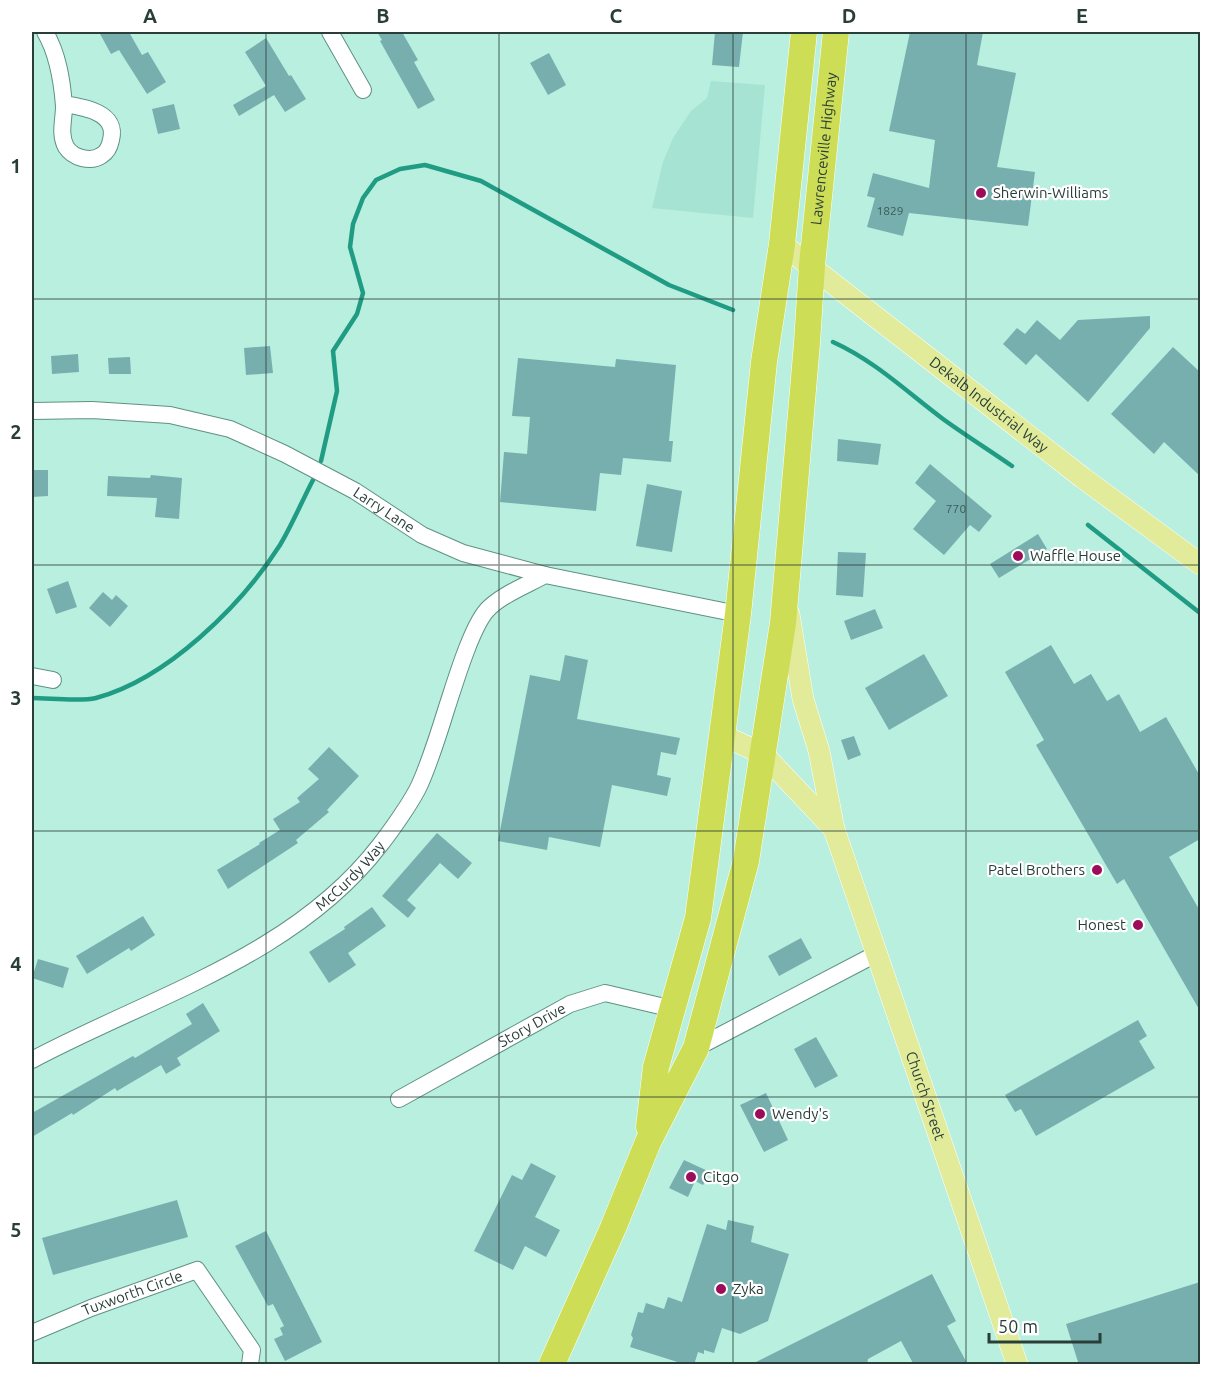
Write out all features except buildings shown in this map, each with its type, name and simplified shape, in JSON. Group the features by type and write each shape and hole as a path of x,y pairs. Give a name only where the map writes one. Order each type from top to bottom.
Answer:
{"highway":[{"path":"552,1365 613,1228 648,1142 656,1067 698,918 738,614 764,362 782,243 804,32"},
{"name":"Lawrenceville Highway","path":"648,1142 696,1048 746,861 783,623 812,265 836,32"}],"main road":[{"name":"Dekalb Industrial Way","path":"782,243 1083,478 1200,564"},
{"name":"Church Street","path":"785,589 797,671 819,751 834,829 1017,1365"},
{"name":"Church Street","path":"722,735 763,754 834,829"}],"street":[{"path":"45,32 55,53 64,104"},
{"path":"330,32 363,90"},
{"name":"Larry Lane","path":"32,411 92,410 170,415 230,429 285,454 355,491 422,535 463,553 545,575 738,614"},
{"name":"McCurdy Way","path":"33,1055 237,961 301,920 338,890 380,845 419,786 460,668 486,611 503,598 545,575"},
{"path":"32,676 53,680"},
{"path":"696,1048 876,954"},
{"name":"Story Drive","path":"399,1099 570,1004 605,993 673,1009"},
{"name":"Tuxworth Circle","path":"32,1334 91,1308 197,1270 252,1350 250,1365"}],"shaded area":[{"path":"711,81 765,85 753,218 652,208 663,162 673,138 691,111 707,98"}],"waterway":[{"path":"321,461 337,391 333,351 357,314 363,293 350,247 353,224 363,198 376,180 400,169 425,165 481,181 669,285 733,310"},
{"path":"833,342 863,358 943,419 1012,466"},
{"path":"32,698 73,700 96,698 149,675 175,657 223,615 264,568 280,545 313,480"},
{"path":"1088,525 1200,613"}],"place":[{"name":"Sherwin-Williams","path":"981,193"},
{"name":"Waffle House","path":"1018,556"},
{"name":"Patel Brothers","path":"1097,870"},
{"name":"Honest","path":"1138,925"},
{"name":"Wendy's","path":"760,1114"},
{"name":"Citgo","path":"691,1177"},
{"name":"Zyka","path":"721,1289"}]}
